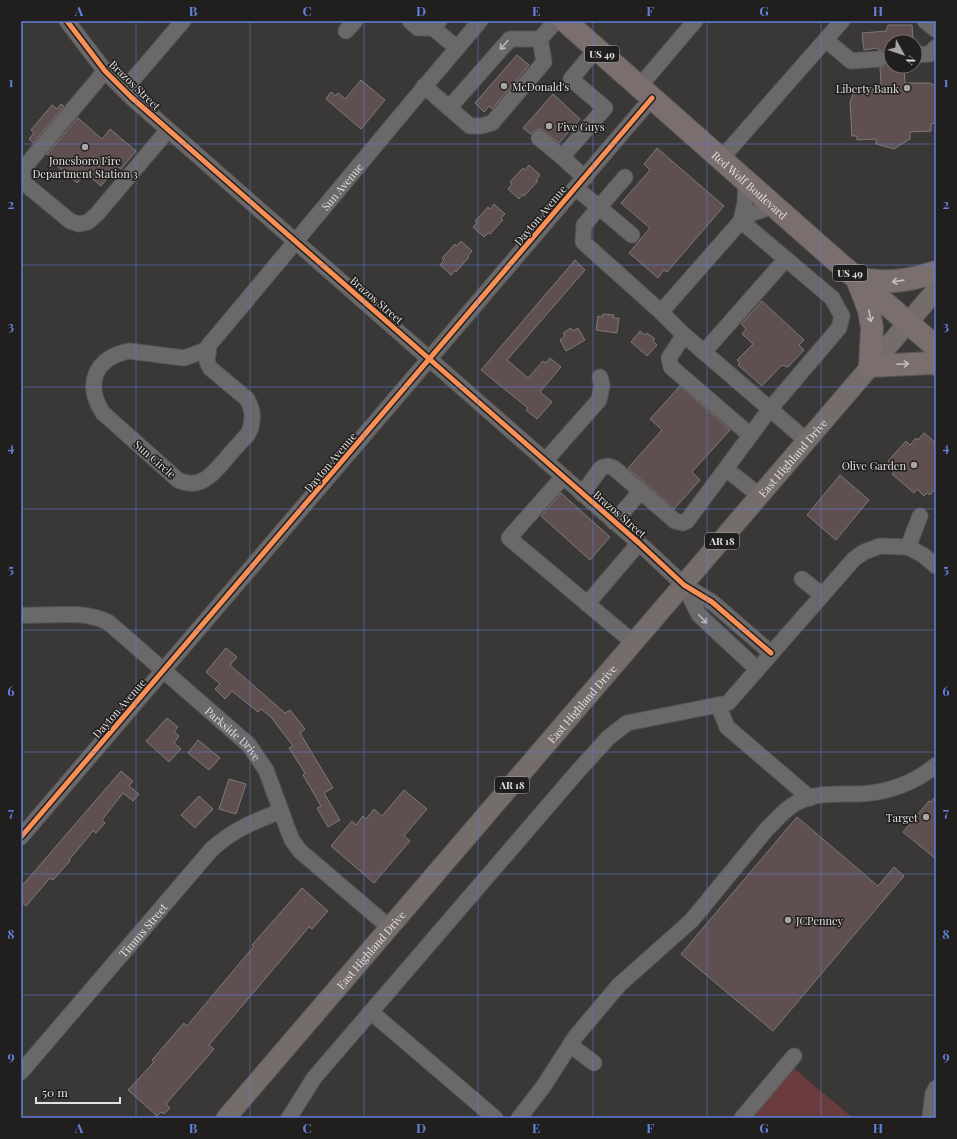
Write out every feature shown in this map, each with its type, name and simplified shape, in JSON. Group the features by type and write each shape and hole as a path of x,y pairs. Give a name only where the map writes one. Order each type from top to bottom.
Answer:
{"highway":[{"name":"Red Wolf Boulevard","path":"565,21 746,182 936,347"},
{"path":"936,272 917,278 896,282 857,279 869,310 872,328 870,366 936,364"}],"main road":[{"name":"East Highland Drive","path":"226,1118 936,290"}],"street":[{"name":"Brazos Street","path":"67,21 105,71 124,90 296,243 639,543 684,585"},
{"path":"124,90 183,21"},
{"path":"410,21 418,28 436,25 457,48"},
{"name":"Sun Avenue","path":"208,353 209,345 296,243 424,86 480,21"},
{"path":"449,108 510,39 540,39 556,21"},
{"name":"Dayton Avenue","path":"21,838 580,183 646,93 695,21"},
{"path":"721,159 842,21"},
{"path":"925,21 936,30"},
{"path":"424,86 470,126 481,126 492,123 544,62 540,39"},
{"path":"826,40 851,61 879,59"},
{"path":"923,54 930,54 936,47"},
{"path":"562,158 605,108 571,79 596,48"},
{"path":"105,71 22,170 23,179 29,187 70,221 79,224 88,222 97,214 168,130"},
{"path":"539,138 562,158 599,207 632,235"},
{"path":"625,177 584,225 583,242 661,312 684,335 807,440"},
{"path":"741,221 745,202 746,182"},
{"path":"661,312 741,221 753,213 774,206"},
{"path":"582,494 601,468 608,466 614,468 674,520 683,523 687,521 770,409 839,328 842,316 832,298 741,221"},
{"path":"704,352 786,259"},
{"path":"684,335 669,358 671,367 750,435"},
{"name":"Sun Circle","path":"129,351 184,358 203,351 208,353 207,361 210,368 247,399 251,405 253,416 251,428 248,434 211,476 202,481 190,483 178,480 103,413 96,403 93,384 96,373 101,364 110,358 125,352 129,351"},
{"path":"545,461 599,400 602,384 600,377"},
{"path":"726,469 760,496"},
{"path":"563,477 509,538 634,643"},
{"path":"614,522 641,491"},
{"path":"908,547 920,516"},
{"path":"587,604 639,543"},
{"path":"290,1118 314,1078 583,765 608,738 627,723 728,704 854,559 864,552 880,546 908,547 934,561"},
{"path":"802,579 822,595"},
{"path":"684,585 712,602 771,654"},
{"path":"684,585 700,615 757,669"},
{"name":"Parkside Drive","path":"21,614 75,614 96,617 108,622 250,745 266,770 292,840 300,851 389,927"},
{"path":"718,705 727,726 810,798"},
{"path":"519,1118 543,1087 576,1036 619,985 692,920 766,830 779,817 796,803 823,794 858,794 880,792 905,784 929,771 936,765"},
{"name":"Timms Street","path":"21,1072 211,850 223,839 239,828 281,811"},
{"path":"371,1012 495,1118"},
{"path":"570,1045 594,1063"},
{"path":"742,1118 794,1056"},
{"path":"930,1118 933,1094 936,1088"}],"shaded area":[{"path":"791,1066 853,1118 748,1118"}],"building":[{"name":"Liberty Bank","path":"888,25 912,25 913,34 883,34 883,51 878,50 877,48 864,50 862,33 886,31"},
{"name":"McDonald's","path":"517,55 529,65 492,109 489,106 484,112 475,103"},
{"name":"Liberty Bank","path":"883,66 883,74 904,74 905,83 930,83 936,86 936,123 931,124 931,131 910,132 910,139 894,149 876,144 876,139 857,140 857,136 852,136 850,103 853,94 857,94 857,89 876,89 881,83 880,68"},
{"path":"361,80 385,100 361,129 326,99 331,92 336,96 338,93 345,99"},
{"name":"Five Guys","path":"553,94 580,119 559,143 541,129 536,130 531,134 523,128"},
{"path":"61,104 64,106 33,143 29,139 34,133 31,130 52,105 57,109"},
{"name":"Jonesboro Fire Department Station 3","path":"78,118 102,139 110,129 136,151 121,169 117,166 101,186 86,173 77,183 56,165 57,163 47,154"},
{"path":"657,148 724,206 667,272 664,270 658,278 629,253 650,228 621,203 650,170 644,164"},
{"path":"529,165 540,175 536,180 538,181 524,196 523,194 519,199 508,189 512,184 510,182 523,168 525,170"},
{"path":"494,204 505,214 501,218 503,220 490,234 488,233 484,237 473,227 477,223 475,221 488,207 490,209"},
{"path":"461,241 472,251 468,256 469,257 456,272 455,270 451,275 440,265 444,260 442,258 455,244 457,246"},
{"path":"575,260 585,270 507,360 528,378 543,361 546,363 550,358 561,367 540,392 552,402 537,419 526,410 528,408 481,370"},
{"path":"762,301 804,340 799,345 804,350 788,367 782,365 762,386 738,365 740,363 737,360 753,344 742,334 746,329 741,324"},
{"path":"603,314 614,315 613,318 619,318 617,333 596,330 598,316 602,317"},
{"path":"571,328 573,331 578,328 585,340 566,351 560,340 565,336 563,333"},
{"path":"640,331 645,335 647,333 655,339 653,341 657,345 647,356 631,342"},
{"path":"680,386 730,430 692,472 700,480 674,509 628,468 662,430 650,419"},
{"name":"Olive Garden","path":"924,433 936,443 936,488 930,495 927,493 924,496 917,489 914,493 892,474 896,469 888,461 906,441 910,445 916,438 918,440"},
{"path":"840,475 869,500 836,540 807,515"},
{"path":"561,493 610,537 590,560 541,516"},
{"path":"226,648 237,657 230,665 285,713 290,710 305,729 300,733 333,788 324,793 340,820 328,827 317,808 321,806 303,775 305,773 289,748 293,746 271,717 261,709 258,712 232,691 225,699 215,689 220,684 206,672"},
{"path":"167,718 178,727 174,732 179,736 174,743 181,749 169,762 146,741"},
{"path":"198,740 220,758 209,770 188,753"},
{"path":"121,771 133,781 129,786 139,794 133,801 123,793 102,820 105,823 96,833 93,831 69,860 70,861 53,880 50,878 26,906 21,902 21,887"},
{"path":"229,779 246,784 236,814 219,809"},
{"path":"404,790 427,809 404,836 410,841 374,883 331,846 352,821 356,825 363,816 366,819 374,809 382,816"},
{"path":"199,796 213,809 195,828 181,815"},
{"name":"Target","path":"936,796 936,859 903,832 929,801 931,802"},
{"name":"JCPenney","path":"797,817 878,886 894,867 904,876 773,1031 681,954"},
{"path":"302,888 328,911 312,929 309,927 209,1045 214,1049 166,1104 170,1108 164,1114 161,1112 157,1116 128,1090 154,1062 152,1060 184,1023 187,1026 254,946 252,945"}],"tunnel":[{"path":"879,59 883,59"}],"cycle path":[{"path":"67,21 105,71 131,97 639,543 684,585 712,602 771,653"},
{"path":"21,837 652,98"}],"place":[{"name":"McDonald's","path":"504,86"},
{"name":"Liberty Bank","path":"907,88"},
{"name":"Five Guys","path":"549,126"},
{"name":"Jonesboro Fire Department Station 3","path":"85,147"},
{"name":"Olive Garden","path":"914,465"},
{"name":"Target","path":"926,817"},
{"name":"JCPenney","path":"788,920"}]}
